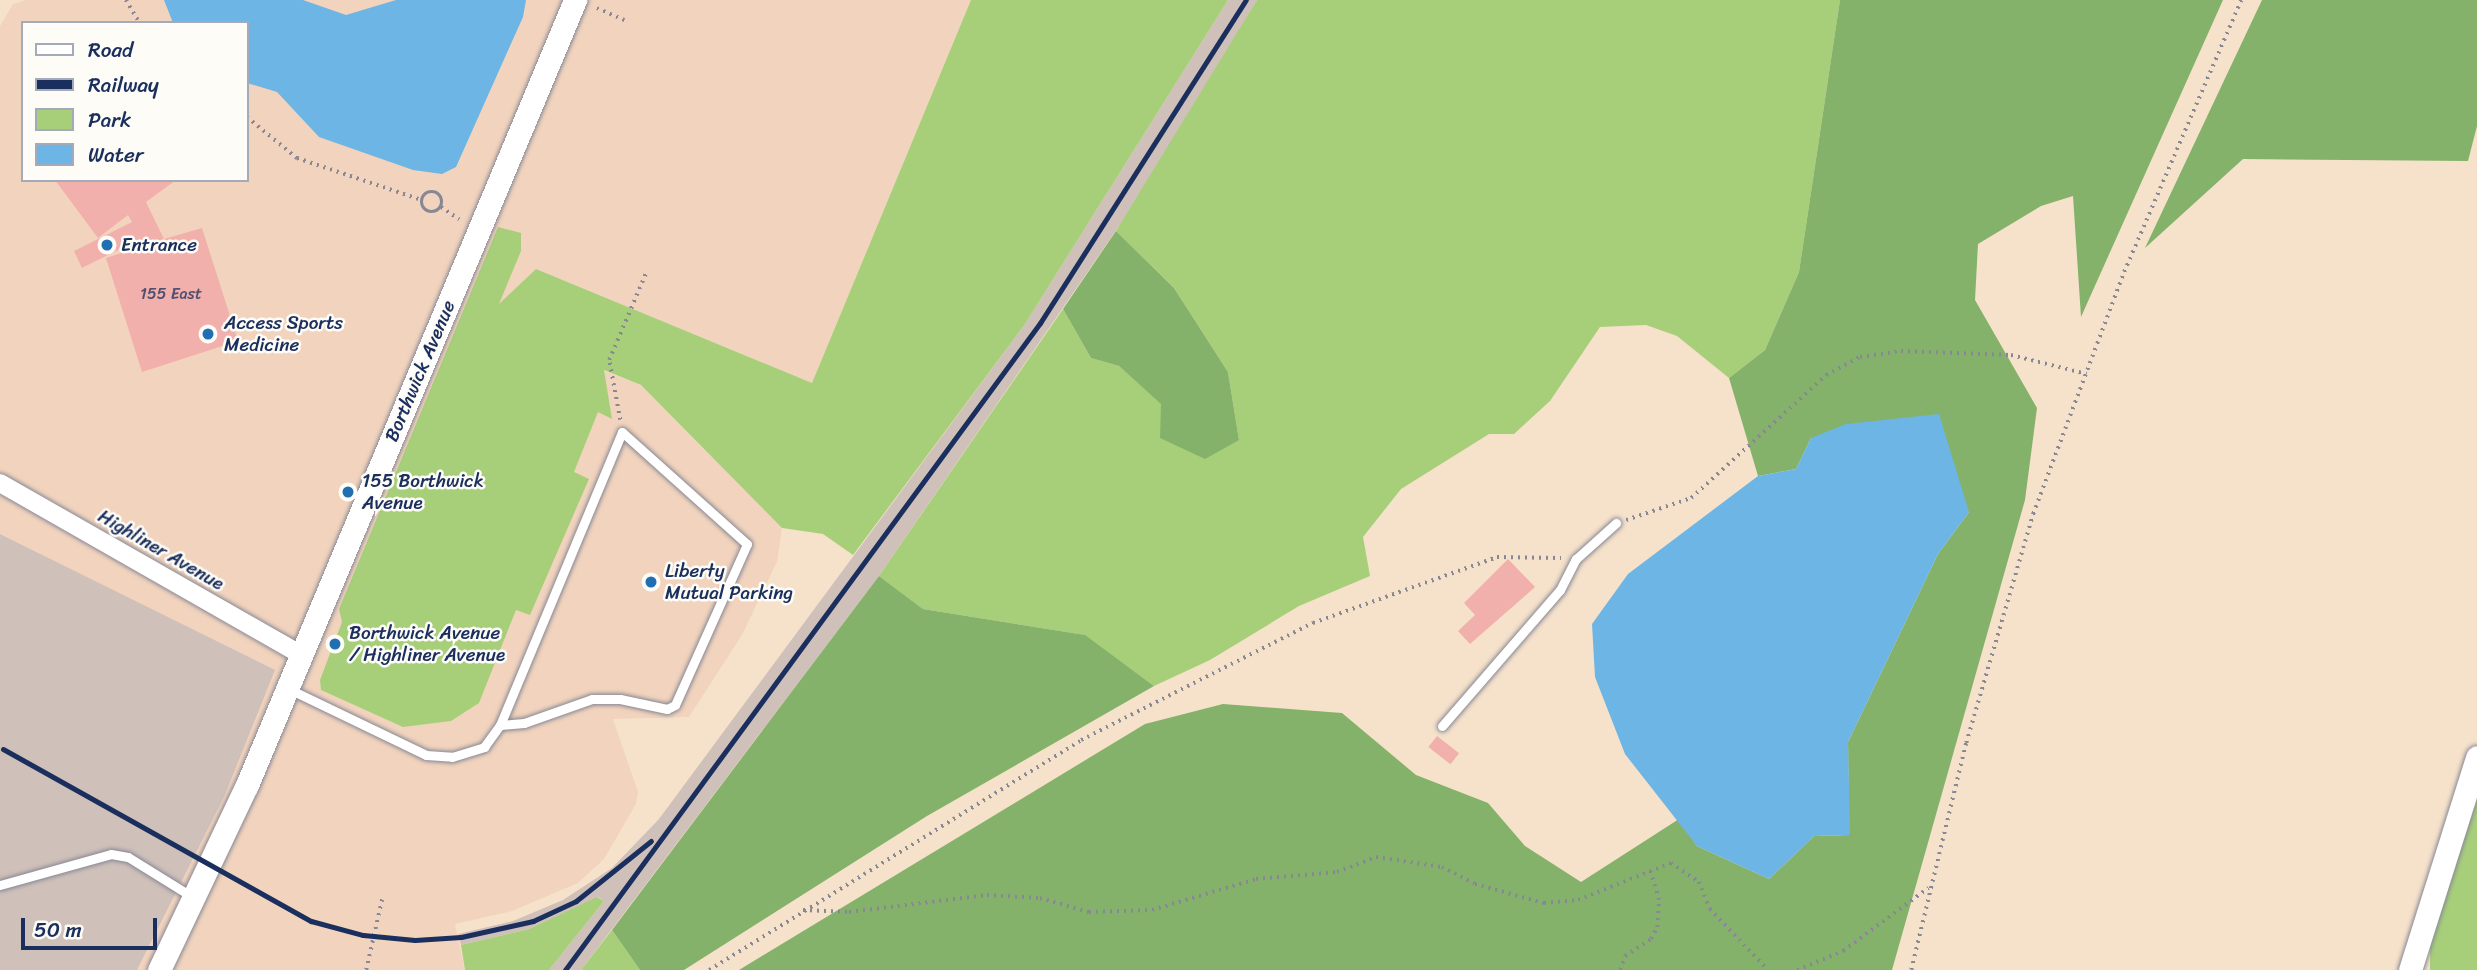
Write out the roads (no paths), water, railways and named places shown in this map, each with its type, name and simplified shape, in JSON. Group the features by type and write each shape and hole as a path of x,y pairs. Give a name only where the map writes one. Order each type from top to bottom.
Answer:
{"street":[{"name":"Borthwick Avenue","path":"159,970 196,899 288,689 575,0"},
{"name":"Highliner Avenue","path":"0,483 302,655"},
{"path":"2410,970 2477,757"}],"lane":[{"path":"288,689 439,757 484,747 500,725 622,432 747,544 675,705 667,709 620,699 592,699 524,723 500,725"},
{"path":"1442,726 1560,590 1576,559 1616,523"},
{"path":"0,885 111,854 128,857 196,899"}],"water":[{"path":"164,0 303,0 346,15 396,0 526,0 523,17 456,167 442,174 413,170 319,137 277,92 248,83 248,21 172,21"},
{"path":"1939,414 1969,512 1938,554 1848,742 1850,835 1814,836 1769,879 1697,846 1625,754 1595,677 1592,624 1628,574 1758,476 1796,469 1811,438 1846,424"}],"railway":[{"path":"565,970 1040,323 1246,0"},
{"path":"3,749 311,921 363,935 415,940 461,937 533,921 576,901 651,841"}],"place":[{"name":"Entrance","path":"107,245"},
{"name":"Access Sports Medicine","path":"208,334"},
{"name":"155 Borthwick Avenue","path":"348,492"},
{"name":"Liberty Mutual Parking","path":"651,582"},
{"name":"Borthwick Avenue / Highliner Avenue","path":"335,644"}]}
